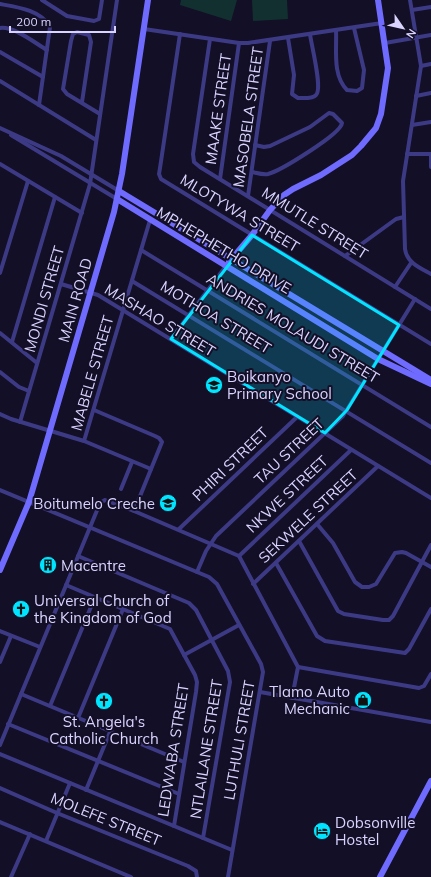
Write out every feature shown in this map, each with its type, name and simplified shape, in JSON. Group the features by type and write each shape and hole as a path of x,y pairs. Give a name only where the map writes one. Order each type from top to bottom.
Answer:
{"street":[{"path":"42,0 67,16 94,21 99,19 102,0"},
{"name":"MONDI STREET","path":"20,422 90,184 117,0"},
{"name":"MAIN ROAD","path":"0,570 29,502 117,199 148,0"},
{"path":"170,339 270,210 288,192 321,175 356,152 376,128 381,114 388,72 378,0"},
{"path":"410,0 421,66 403,184 406,254 411,263 431,274"},
{"path":"0,4 30,11 47,23 50,27 38,105"},
{"path":"412,10 431,7"},
{"path":"144,29 239,43 270,41 382,23"},
{"path":"0,28 12,30 47,50"},
{"path":"336,30 336,59 341,81 347,90 358,91 362,88 364,73 354,28"},
{"path":"82,102 91,42 87,34 76,32 72,37 63,89 67,94 100,114"},
{"name":"MLOTYWA STREET","path":"180,34 160,168 160,176 164,182 431,344"},
{"path":"288,38 294,75 292,94 298,98 312,97 317,94 318,80 310,34"},
{"path":"385,42 431,35"},
{"name":"MMUTLE STREET","path":"210,39 193,154 193,160 196,164 431,309"},
{"name":"MASOBELA STREET","path":"248,196 270,41"},
{"name":"MAAKE STREET","path":"220,179 239,43"},
{"path":"0,52 42,77"},
{"path":"421,66 431,64"},
{"path":"0,81 96,140"},
{"path":"416,96 431,94"},
{"path":"252,172 267,174 290,163 321,144 340,128 342,123 333,114 329,113 310,127 270,146 264,147 255,145"},
{"path":"412,125 431,122"},
{"name":"MPHEPHETHO DRIVE","path":"0,128 378,359 431,384"},
{"name":"MPHEPHETHO DRIVE","path":"7,132 61,156 431,380"},
{"path":"407,154 431,154 431,167"},
{"path":"0,166 82,213"},
{"path":"0,273 28,181"},
{"path":"12,342 55,197"},
{"path":"345,256 397,218 404,217"},
{"name":"MABELE STREET","path":"84,441 150,220"},
{"name":"ANDRIES MOLAUDI STREET","path":"141,250 431,427"},
{"path":"396,287 411,263"},
{"name":"MOTHOA STREET","path":"132,280 347,410 431,463"},
{"name":"MASHAO STREET","path":"61,284 98,295 431,498"},
{"name":"TAU STREET","path":"197,572 210,542 340,419 363,385 415,299"},
{"path":"0,332 38,363"},
{"path":"0,372 19,387 29,391"},
{"path":"94,410 159,438 162,444 134,511"},
{"path":"0,414 20,422 84,441 151,470"},
{"name":"PHIRI STREET","path":"179,529 297,417"},
{"name":"NKWE STREET","path":"239,556 351,450"},
{"path":"121,489 132,462"},
{"name":"SEKWELE STREET","path":"254,584 378,466"},
{"name":"LUTHULI STREET","path":"0,490 197,572 215,581 263,669 228,877"},
{"path":"0,745 100,503 105,500 179,529 239,556 298,667 292,698"},
{"path":"317,524 333,543 355,582 362,587 369,587 378,582 395,553 402,552 431,567"},
{"path":"299,541 336,609 344,614 383,620 389,620 396,610 431,545"},
{"name":"NTLAILANE STREET","path":"78,556 189,603 196,610 228,671 230,682 203,838"},
{"path":"276,563 317,636 325,641 405,654 431,609"},
{"name":"LEDWABA STREET","path":"66,585 170,629 195,675 198,684 174,826"},
{"path":"50,706 95,597"},
{"path":"78,718 123,609"},
{"path":"184,655 239,625"},
{"path":"0,631 40,647"},
{"path":"0,662 11,636"},
{"path":"298,667 419,688 424,686 431,674"},
{"path":"260,692 431,722"},
{"path":"21,694 184,762"},
{"path":"8,724 179,794"},
{"path":"86,790 110,732"},
{"path":"0,754 232,850"},
{"path":"380,877 431,781"},
{"path":"46,840 70,783"},
{"name":"MOLEFE STREET","path":"0,788 57,813 188,866 197,872 197,877"},
{"path":"0,823 46,840 131,877"},
{"path":"12,877 30,834"}],"highlighted area":[{"path":"252,235 399,325 347,410 325,433 171,339"}],"green space":[{"path":"181,0 237,0 231,21 180,5"},
{"path":"252,0 287,0 288,19 253,21"}],"place":[{"name":"Boikanyo Primary School","path":"214,385"},
{"name":"Boitumelo Creche","path":"168,503"},
{"name":"Macentre","path":"48,565"},
{"name":"Universal Church of the Kingdom of God","path":"21,609"},
{"name":"Tlamo Auto Mechanic","path":"363,700"},
{"name":"St. Angela's Catholic Church","path":"104,701"},
{"name":"Dobsonville Hostel","path":"322,831"}]}
